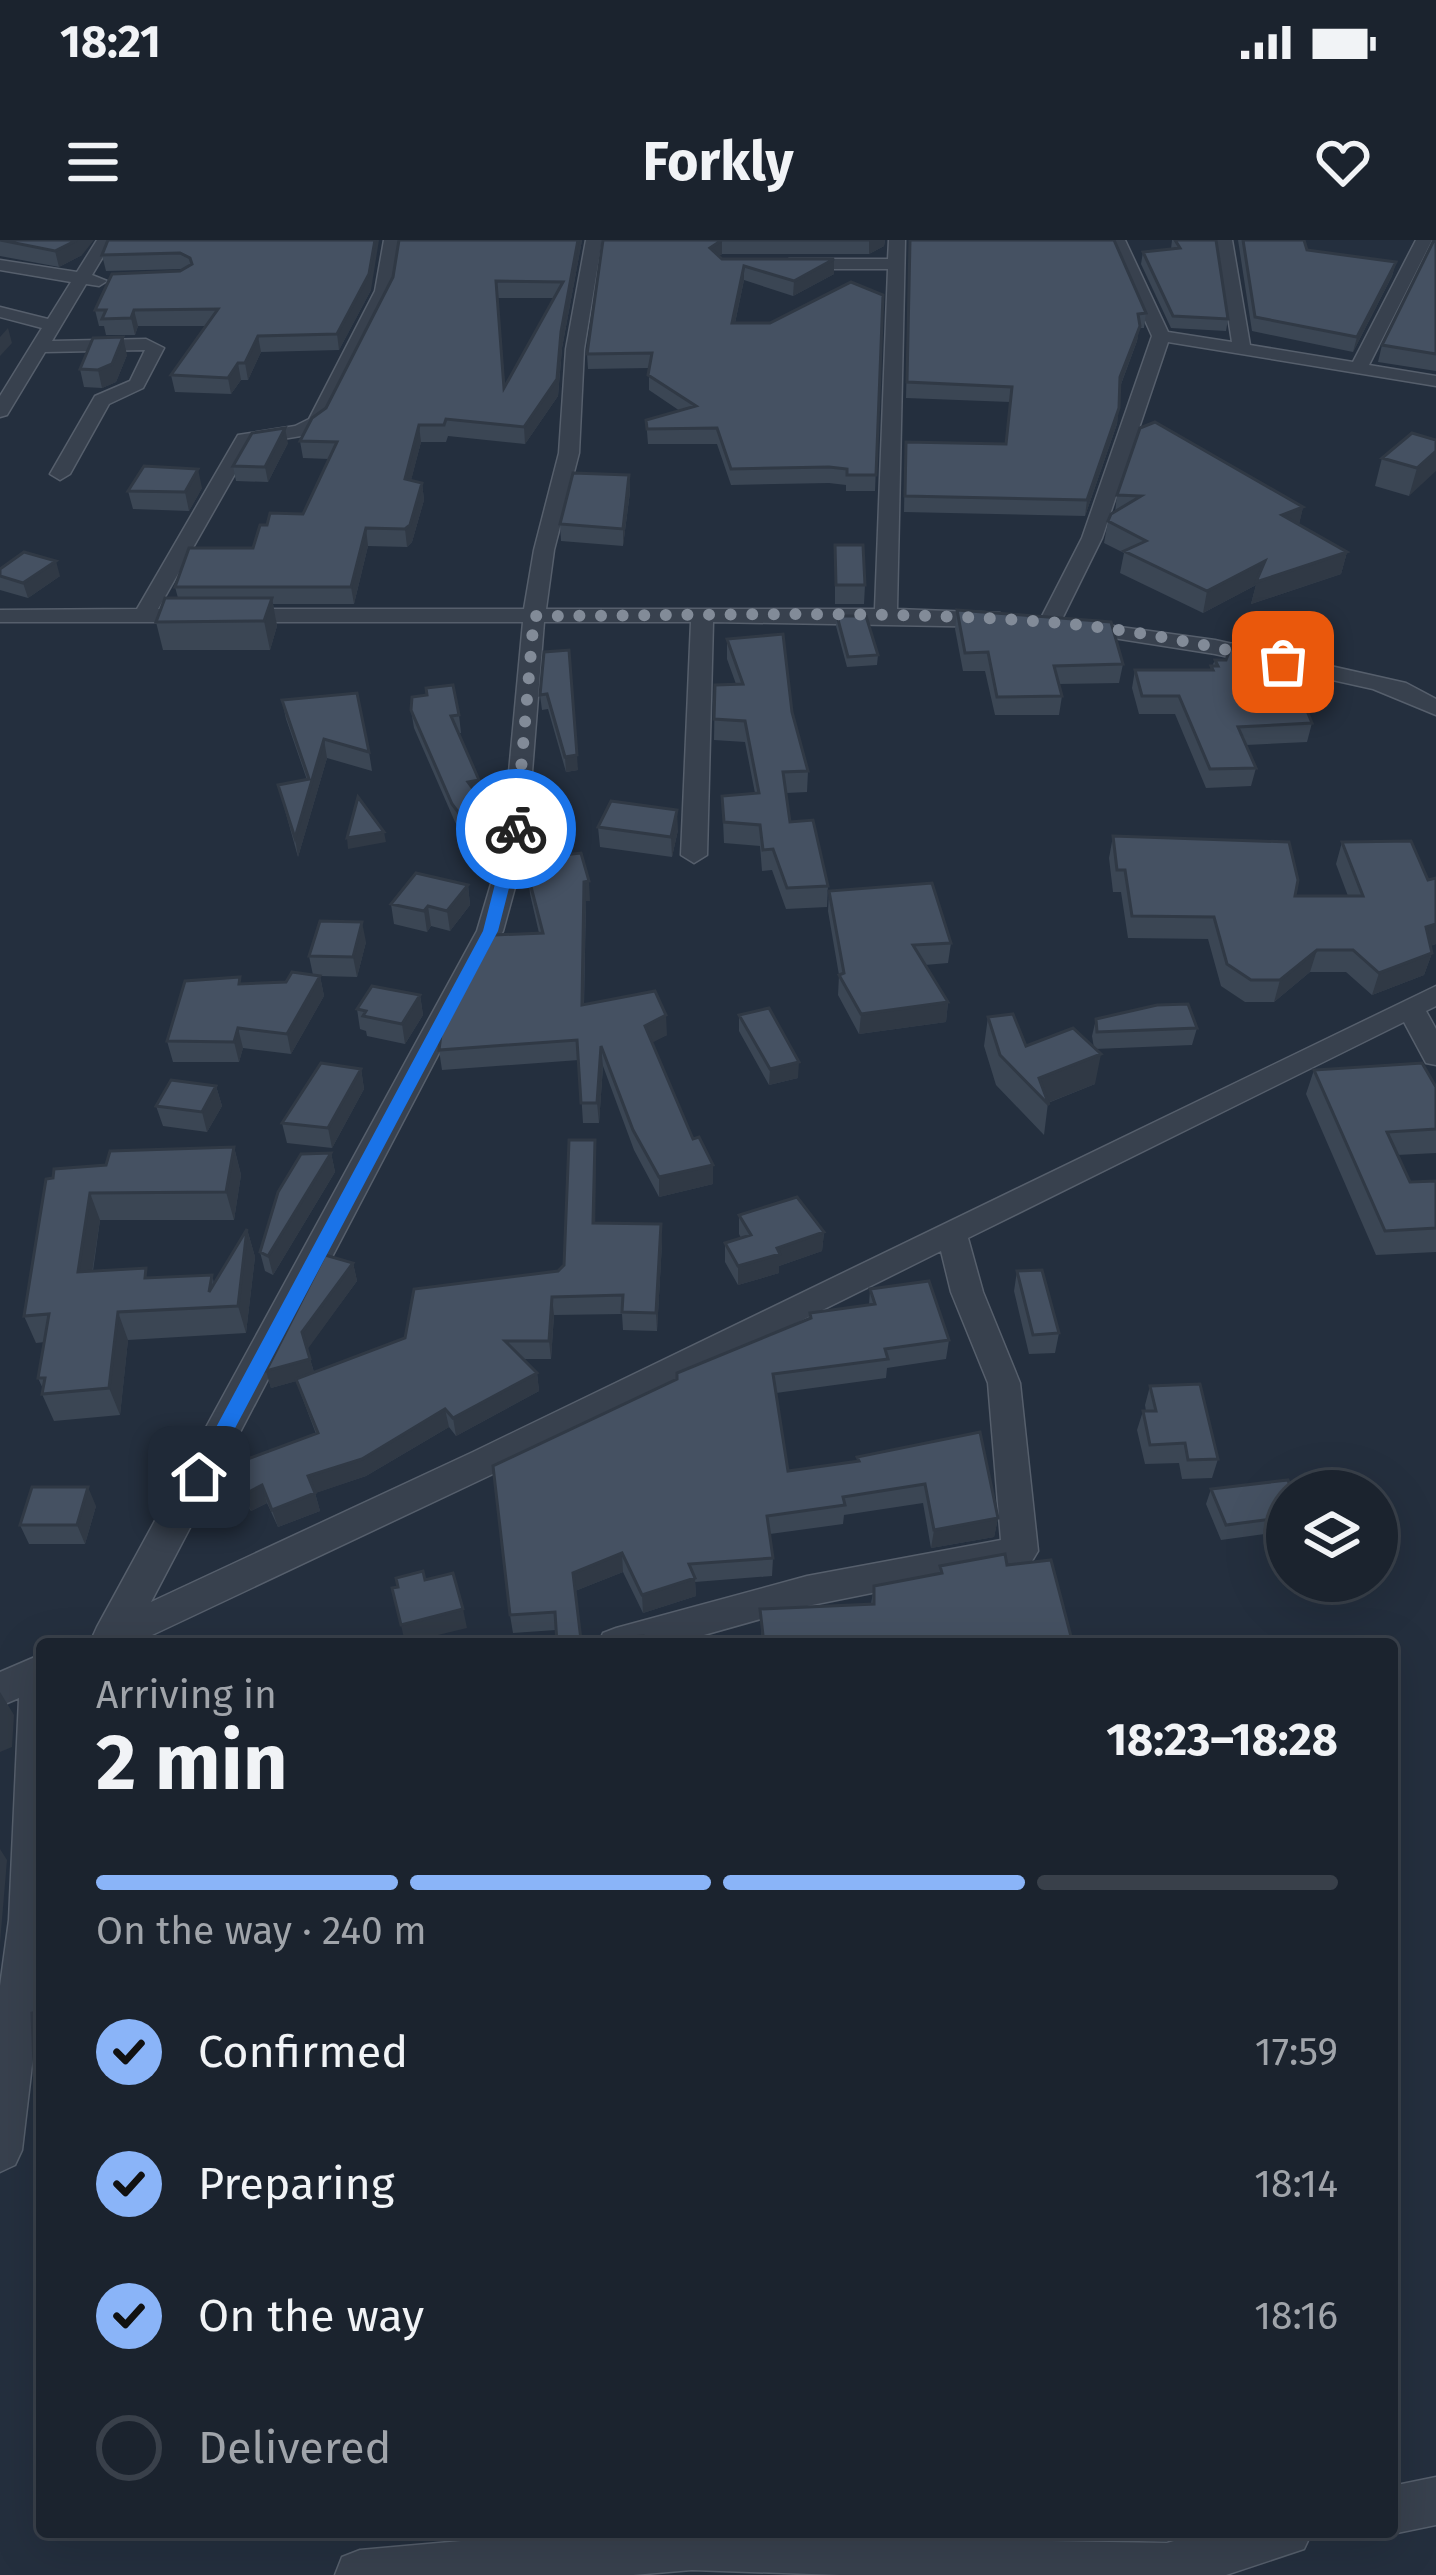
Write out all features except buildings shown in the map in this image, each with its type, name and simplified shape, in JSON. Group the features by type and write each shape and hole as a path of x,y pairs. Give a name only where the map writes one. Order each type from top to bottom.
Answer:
{"street":[{"path":"0,411 105,240"},
{"path":"145,614 245,439 300,431 316,423 383,291 392,240"},
{"path":"107,1638 490,931 514,847 534,616 544,550 569,453 575,349 593,240"},
{"path":"886,614 897,240"},
{"path":"1050,622 1092,538 1161,336 1117,240"},
{"path":"1224,240 1242,350"},
{"path":"1358,369 1424,240"},
{"path":"763,264 895,264"},
{"path":"0,265 82,281 122,280"},
{"path":"0,312 55,326"},
{"path":"0,327 25,319"},
{"path":"1161,336 1436,381"},
{"path":"38,346 146,344 155,348 137,384 102,400 60,474"},
{"path":"0,616 886,614 1050,622 1261,656 1398,688 1436,708"},
{"path":"694,855 701,615"},
{"path":"110,1638 484,1462 1423,1001 1436,1056"},
{"path":"638,1638 806,1591 1021,1552 1004,1383 967,1292 951,1232"},
{"path":"0,1690 36,1673"},
{"path":"0,2150 29,1920 36,1762"},
{"path":"1398,2509 1436,2501"},
{"path":"360,2575 915,2552 1052,2566 1167,2568 1267,2538"}],"way so far":[{"path":"516,829 534,616 886,614 1050,622 1136,632 1283,662"}],"route":[{"path":"199,1477 490,931 516,829"}]}
